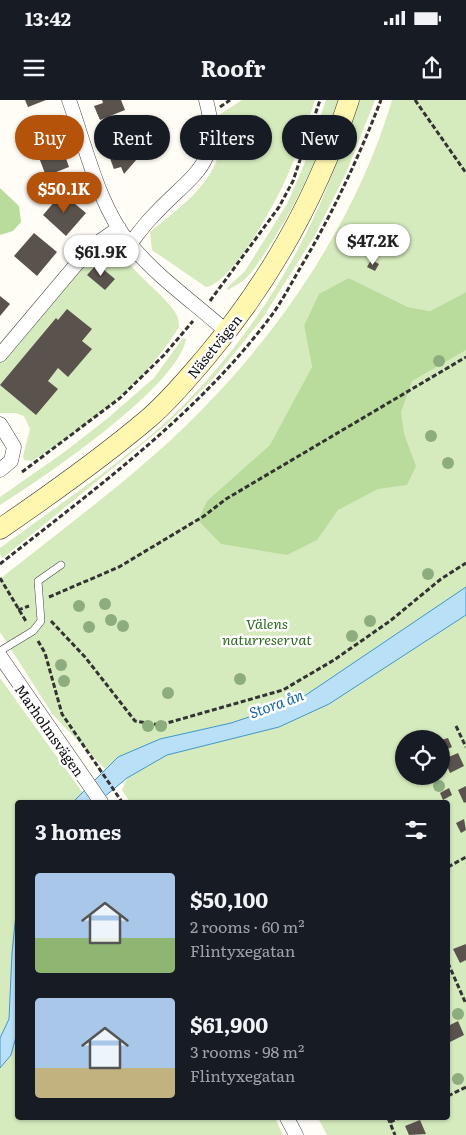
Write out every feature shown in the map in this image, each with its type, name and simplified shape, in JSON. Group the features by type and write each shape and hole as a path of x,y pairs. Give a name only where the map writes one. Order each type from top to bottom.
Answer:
{"street":[{"path":"69,100 105,200 119,228 130,244 164,279 227,332"},
{"path":"130,244 151,217 192,178 205,162 212,132 206,100"},
{"name":"Näsetvägen","path":"0,529 82,472 150,417 191,375 227,332 267,276 295,230 318,182 350,100"},
{"path":"0,355 90,248 119,228"},
{"path":"0,424 14,447 11,461 0,470"},
{"name":"Marholmsvägen","path":"0,656 100,800"},
{"path":"288,1120 296,1135"}],"lane":[{"path":"0,651 33,631 41,621 42,613 38,581 61,565"}],"path":[{"path":"416,100 466,173"},
{"path":"18,610 119,567 204,516 226,499 466,357"},
{"path":"42,613 85,657 134,721 160,725 283,690 334,660 390,621 441,579 466,563"},
{"path":"0,578 45,653 62,714 120,800"},
{"path":"456,726 466,747"},
{"path":"450,866 466,857"},
{"path":"450,968 466,1004"},
{"path":"450,1095 466,1087"},
{"path":"395,1120 390,1122 395,1135"}],"green space":[{"path":"242,100 315,100 310,115 282,115 282,160 294,160 289,173 261,226 239,259 216,283 206,287 152,250 150,232 192,196 204,182 216,160 272,160 272,115 219,115"},
{"path":"326,100 338,100 333,115 321,115"},
{"path":"359,100 375,100 357,145 357,115 354,115"},
{"name":"Välens naturreservat","path":"392,100 466,100 466,292 430,311 408,307 349,278 304,326 312,367 287,417 466,301 466,1135 327,1135 319,1120 450,1120 450,800 129,800 122,790 127,778 141,770 132,752 118,757 105,769 53,715 0,632 0,579 97,503 192,420 265,338 327,248 353,200 375,151"},
{"path":"306,160 315,160 278,233 251,273 243,281 228,290 227,288 245,271 287,204"},
{"path":"337,160 351,160 315,235 264,316 212,380 167,424 3,558 0,554 0,548 143,442 195,393 218,367 262,309 281,279 321,203"},
{"path":"0,188 19,206 21,222 13,231 0,235"},
{"path":"106,244 117,248 136,272 170,305 177,316 179,327 149,367 113,402 53,448 32,461 24,460 23,456 30,429 24,416 15,413 0,413 0,361 92,253"},
{"path":"349,278 408,307 430,311 466,292 466,350 412,381 401,412 404,434 416,466 407,485 378,489 338,510 317,540 287,555 221,544 198,520 207,501 270,445 312,367 304,326 319,294"},
{"path":"183,338 186,339 177,359 160,381 135,405 76,453 0,505 0,497 63,453 108,418 154,378"},
{"path":"0,678 83,793 75,800 15,800 15,1120 276,1120 283,1135 0,1135"}],"water":[{"path":"466,587 466,615 329,704 279,727 167,755 127,778 100,800 75,800 118,757 160,739 231,723 297,701"},
{"path":"15,924 15,1040 11,1055 0,1068 0,1038 9,1019"}],"building":[{"path":"25,100 46,100 28,107"},
{"path":"102,100 121,100 125,110 112,115 98,115 94,106 103,103"},
{"path":"40,160 67,160 69,167 46,176"},
{"path":"111,160 136,160 124,174 121,167 114,169"},
{"path":"62,193 86,213 66,236 43,215"},
{"path":"34,233 57,252 37,276 14,256"},
{"path":"371,260 379,264 375,271 367,267"},
{"path":"97,264 115,279 105,290 87,275"},
{"path":"0,296 10,304 0,316"},
{"path":"67,309 92,329 82,341 92,349 68,377 58,368 48,381 58,389 36,415 0,385 56,318 58,320"},
{"path":"458,753 464,766 450,773 450,756"},
{"path":"466,786 466,802 464,803 458,790"},
{"path":"449,788 452,795 443,800 440,793"},
{"path":"464,819 466,830 461,833 456,823"},
{"path":"466,944 466,960 460,963 453,949"},
{"path":"458,1021 464,1035 450,1042 450,1025"},
{"path":"420,1120 426,1134 409,1135 405,1126"}],"water label":[{"name":"Stora ån","path":"276,703"}]}
